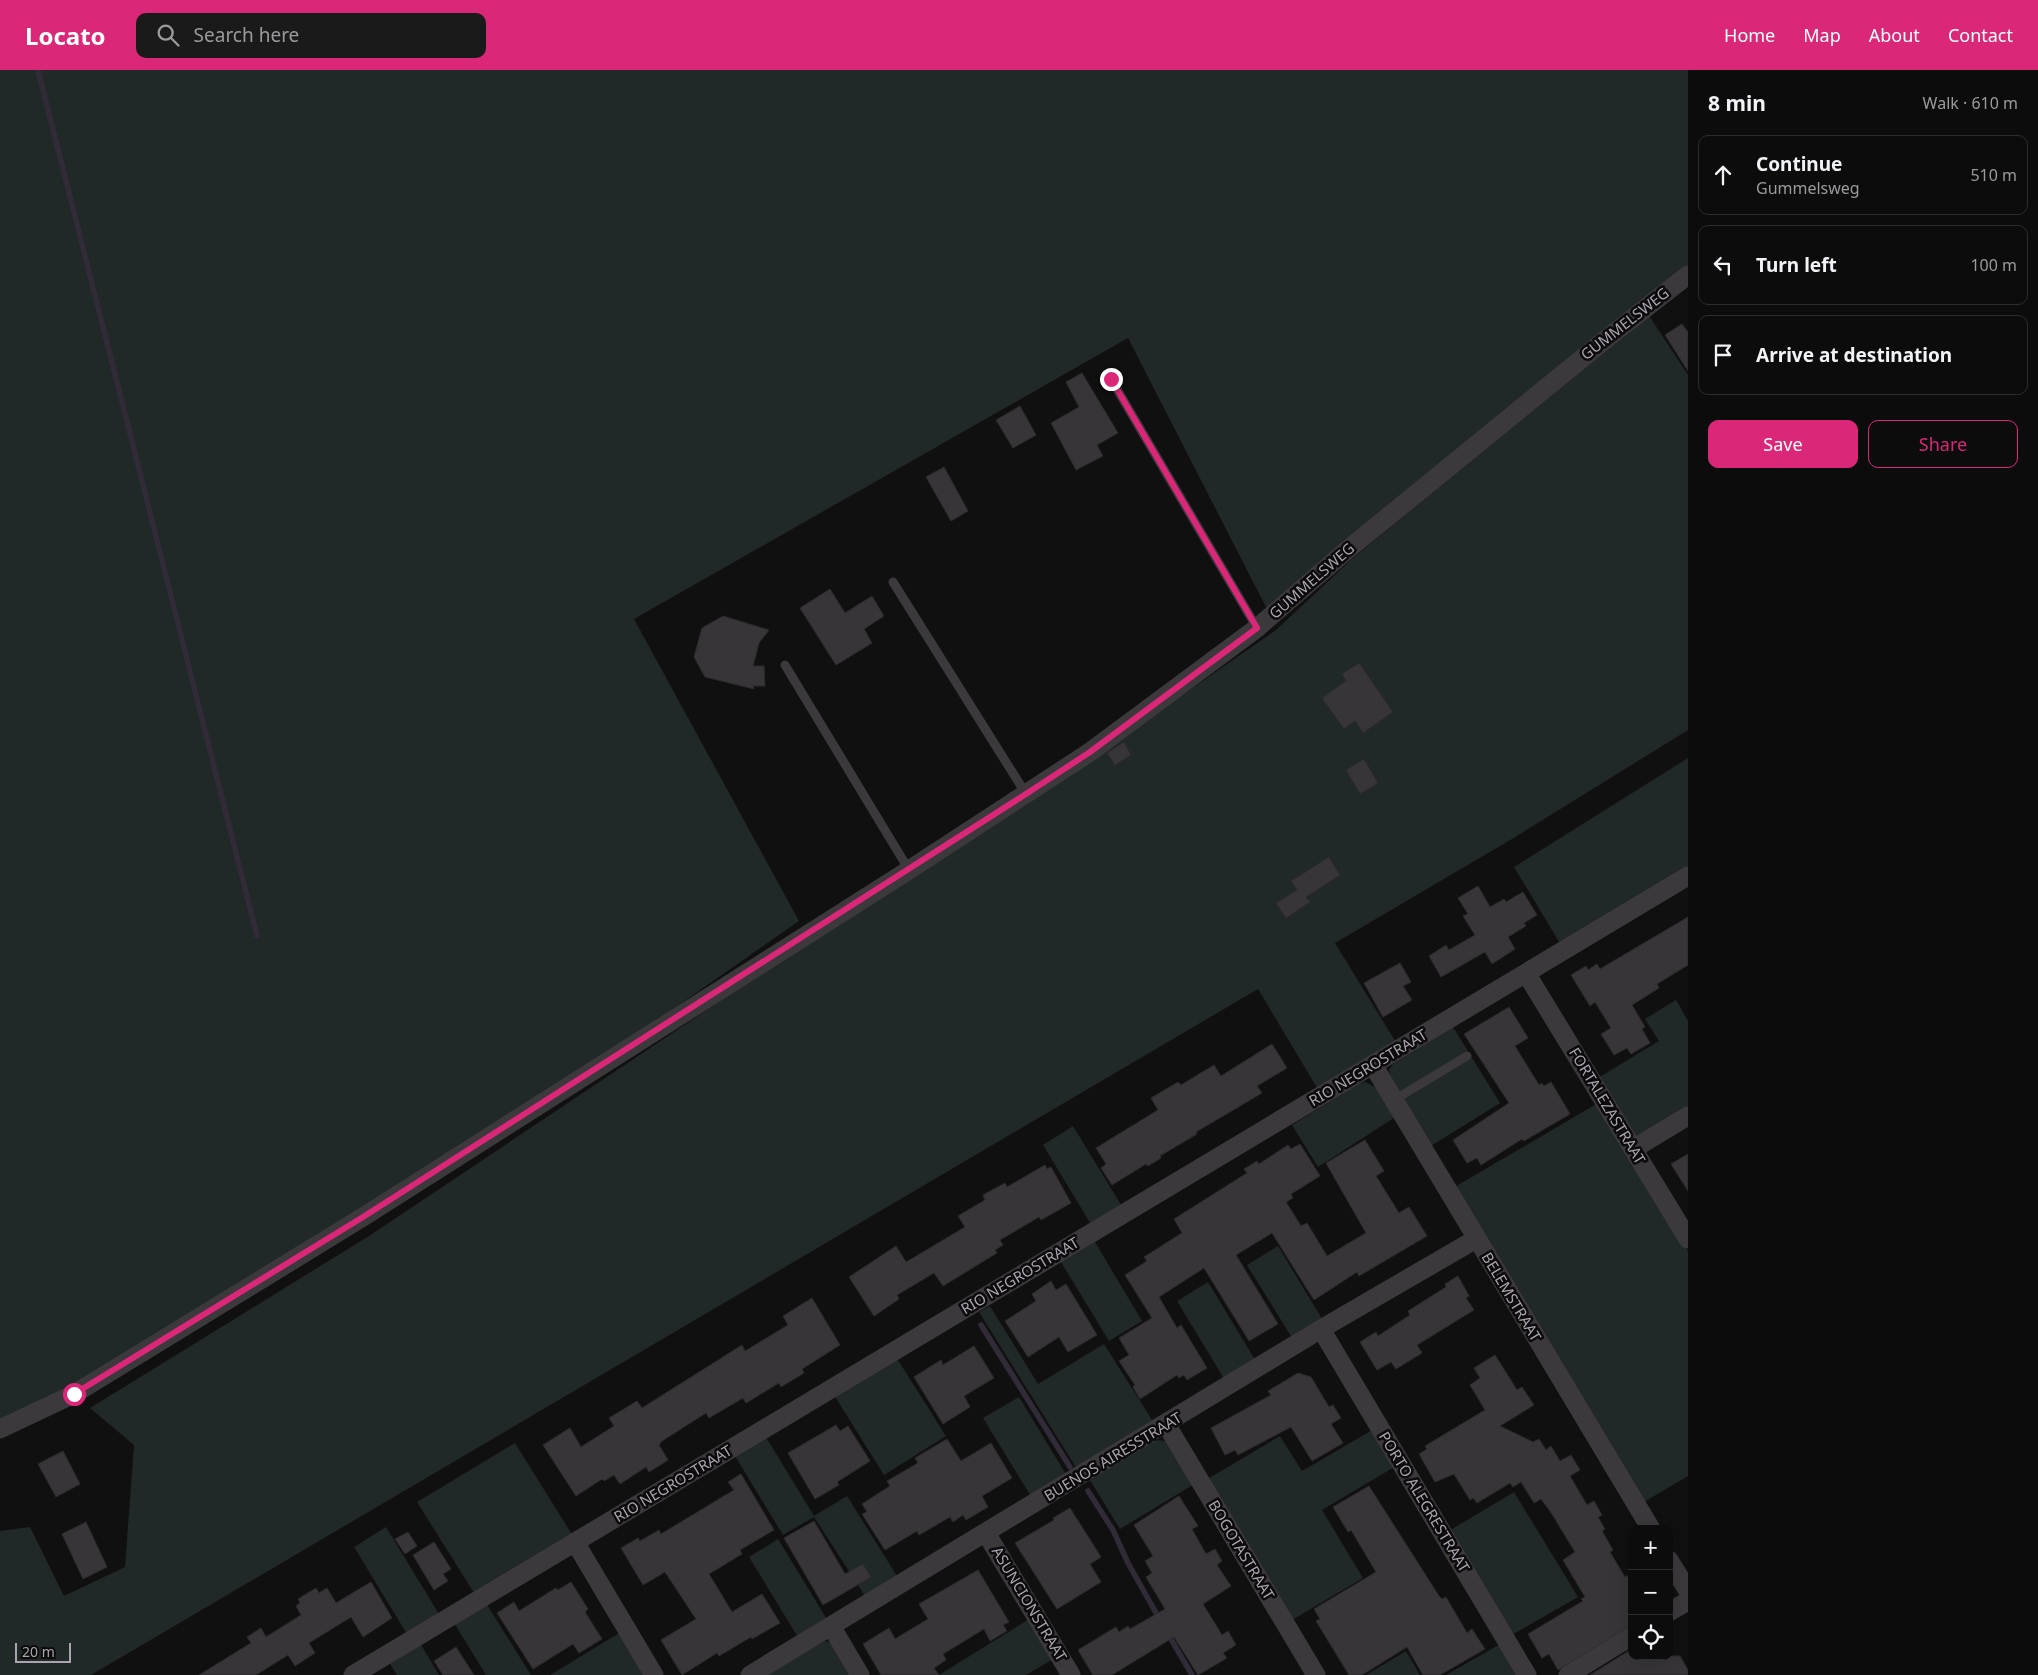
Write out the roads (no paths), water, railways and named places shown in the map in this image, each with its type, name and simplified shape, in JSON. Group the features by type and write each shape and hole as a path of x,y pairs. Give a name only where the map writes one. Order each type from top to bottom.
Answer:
{"street":[{"name":"GUMMELSWEG","path":"0,1429 74,1394 363,1217 909,870 1090,752 1257,628 1376,526 1606,339 1688,275"},
{"name":"RIO NEGROSTRAAT","path":"353,1675 1688,876"},
{"name":"FORTALEZASTRAAT","path":"1526,973 1688,1239"},
{"name":"BELEMSTRAAT","path":"1373,1065 1648,1525"},
{"path":"1633,1149 1688,1116"},
{"name":"BUENOS AIRESSTRAAT","path":"750,1675 1321,1329 1476,1239"},
{"name":"PORTO ALEGRESTRAAT","path":"1321,1329 1527,1675"},
{"name":"BOGOTASTRAAT","path":"1166,1424 1316,1675"},
{"name":"ASUNCIONSTRAAT","path":"986,1533 1071,1675"},
{"path":"575,1542 654,1675"},
{"path":"1673,1567 1688,1591"},
{"path":"1673,1610 1688,1601"},
{"path":"831,1626 860,1675"},
{"path":"1568,1675 1628,1638"}],"lane":[{"path":"1111,379 1257,628"},
{"path":"893,582 1026,794"},
{"path":"785,665 909,870"},
{"path":"1394,1100 1467,1056"}],"waterway":[{"path":"38,70 257,936"},
{"path":"981,1325 1070,1467"},
{"path":"1088,1491 1113,1530 1128,1563 1160,1620"},
{"path":"1168,1634 1192,1675"}]}
